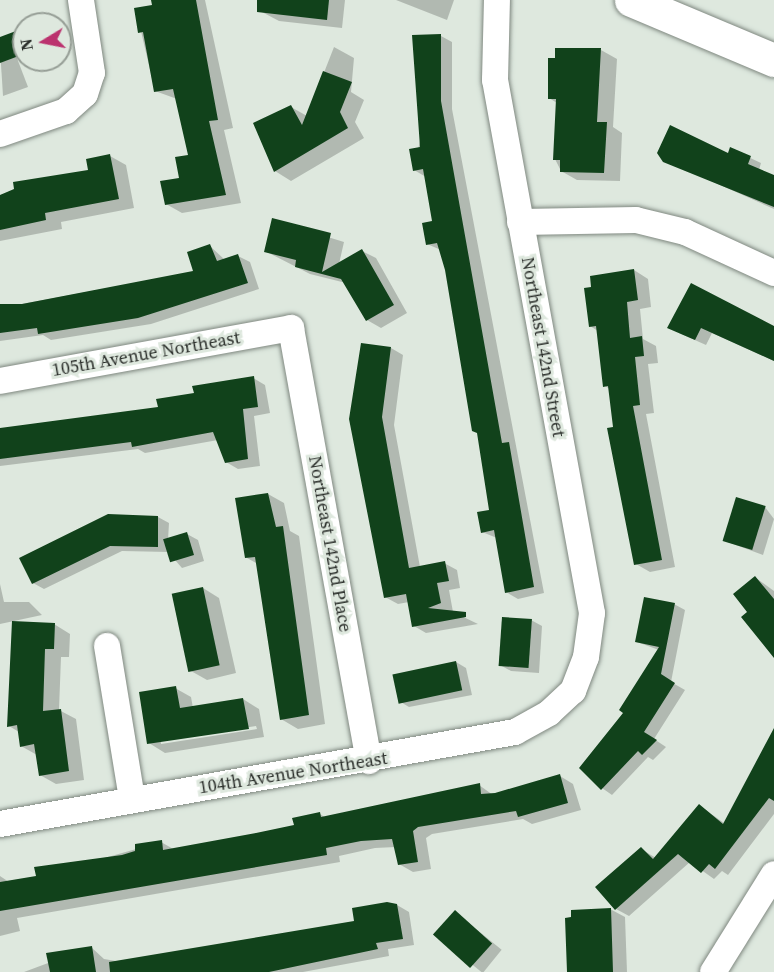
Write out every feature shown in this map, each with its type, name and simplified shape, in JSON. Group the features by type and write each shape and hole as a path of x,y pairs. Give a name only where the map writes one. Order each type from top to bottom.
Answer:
{"main road":[{"path":"631,0 774,60"}],"street":[{"path":"0,134 66,111 85,94 92,73 81,0"},
{"name":"Northeast 142nd Street","path":"496,0 495,80 592,613 586,657 573,691"},
{"path":"520,222 636,220 685,232 774,273"},
{"name":"105th Avenue Northeast","path":"0,381 291,328"},
{"name":"Northeast 142nd Place","path":"291,328 369,761"},
{"path":"107,646 132,800"},
{"name":"104th Avenue Northeast","path":"0,824 369,761 515,732 549,713 573,691"},
{"path":"713,972 774,874"}],"building":[{"path":"151,0 196,0 218,120 209,121 226,195 165,205 160,181 179,178 175,157 188,155 173,89 154,92 143,32 138,33 134,8 152,5"},
{"path":"257,0 329,0 327,20 257,12"},
{"path":"12,32 12,58 0,63 0,37"},
{"path":"441,34 441,101 502,443 509,442 534,587 505,593 494,530 481,533 477,512 489,510 477,433 472,431 445,270 437,243 426,245 422,223 432,221 423,169 413,171 409,149 420,147 412,35"},
{"path":"555,48 601,48 597,122 607,122 604,173 560,172 560,160 553,160 556,99 548,99 548,58 555,58"},
{"path":"323,71 352,82 340,112 348,128 274,172 253,123 291,105 302,125"},
{"path":"670,125 728,153 730,147 751,156 748,164 774,175 774,207 663,162 657,153"},
{"path":"110,154 119,199 45,213 46,220 0,230 0,195 14,189 13,182 88,170 86,159"},
{"path":"272,218 331,233 322,272 362,249 394,305 366,321 341,279 295,267 296,260 264,252"},
{"path":"210,244 217,261 238,254 248,283 138,318 38,334 37,328 0,333 0,304 22,304 193,271 187,252"},
{"path":"634,269 638,300 627,302 630,338 642,336 644,356 635,357 640,405 633,406 662,560 634,565 607,428 613,427 608,386 603,387 596,326 589,327 584,288 591,287 590,276"},
{"path":"691,283 774,326 774,361 701,328 695,340 667,328"},
{"path":"361,343 391,347 382,417 409,568 445,561 449,581 437,583 441,603 428,608 466,612 466,617 412,627 406,594 384,598 349,419"},
{"path":"254,376 258,407 243,409 248,459 225,463 213,432 132,447 131,442 0,459 0,428 158,407 156,399 194,393 192,386"},
{"path":"268,493 276,527 283,526 309,715 280,720 255,557 245,558 235,498"},
{"path":"736,497 766,506 752,550 723,541"},
{"path":"108,514 158,516 158,547 110,546 32,584 19,558"},
{"path":"187,532 194,555 170,562 163,539"},
{"path":"755,576 774,599 774,658 741,617 747,612 733,594"},
{"path":"203,587 220,665 188,672 172,594"},
{"path":"644,597 675,603 661,674 675,683 644,732 657,740 642,755 638,751 601,790 579,768 623,713 619,710 659,647 635,642"},
{"path":"502,617 532,619 529,668 499,666"},
{"path":"12,621 55,623 54,649 45,649 43,711 61,709 69,771 39,776 34,744 20,747 17,725 7,727"},
{"path":"456,661 462,690 399,704 392,675"},
{"path":"176,686 180,708 243,698 249,729 147,744 139,692"},
{"path":"774,728 774,801 769,798 715,869 709,864 701,873 678,854 615,910 595,887 641,847 653,859 699,804 723,824"},
{"path":"560,774 568,803 518,817 516,811 418,827 413,831 418,862 398,865 392,839 361,841 326,848 327,855 0,911 0,882 36,876 34,867 122,855 135,851 135,844 162,840 163,850 256,833 294,825 292,818 320,812 321,817 480,783 481,794 495,793"},
{"path":"387,902 397,904 403,939 376,943 378,949 269,972 110,972 109,962 354,921 352,908"},
{"path":"611,908 613,972 567,972 565,918 571,917 571,910"},
{"path":"455,910 492,943 470,968 433,935"},
{"path":"92,946 96,972 50,972 46,953"}]}
